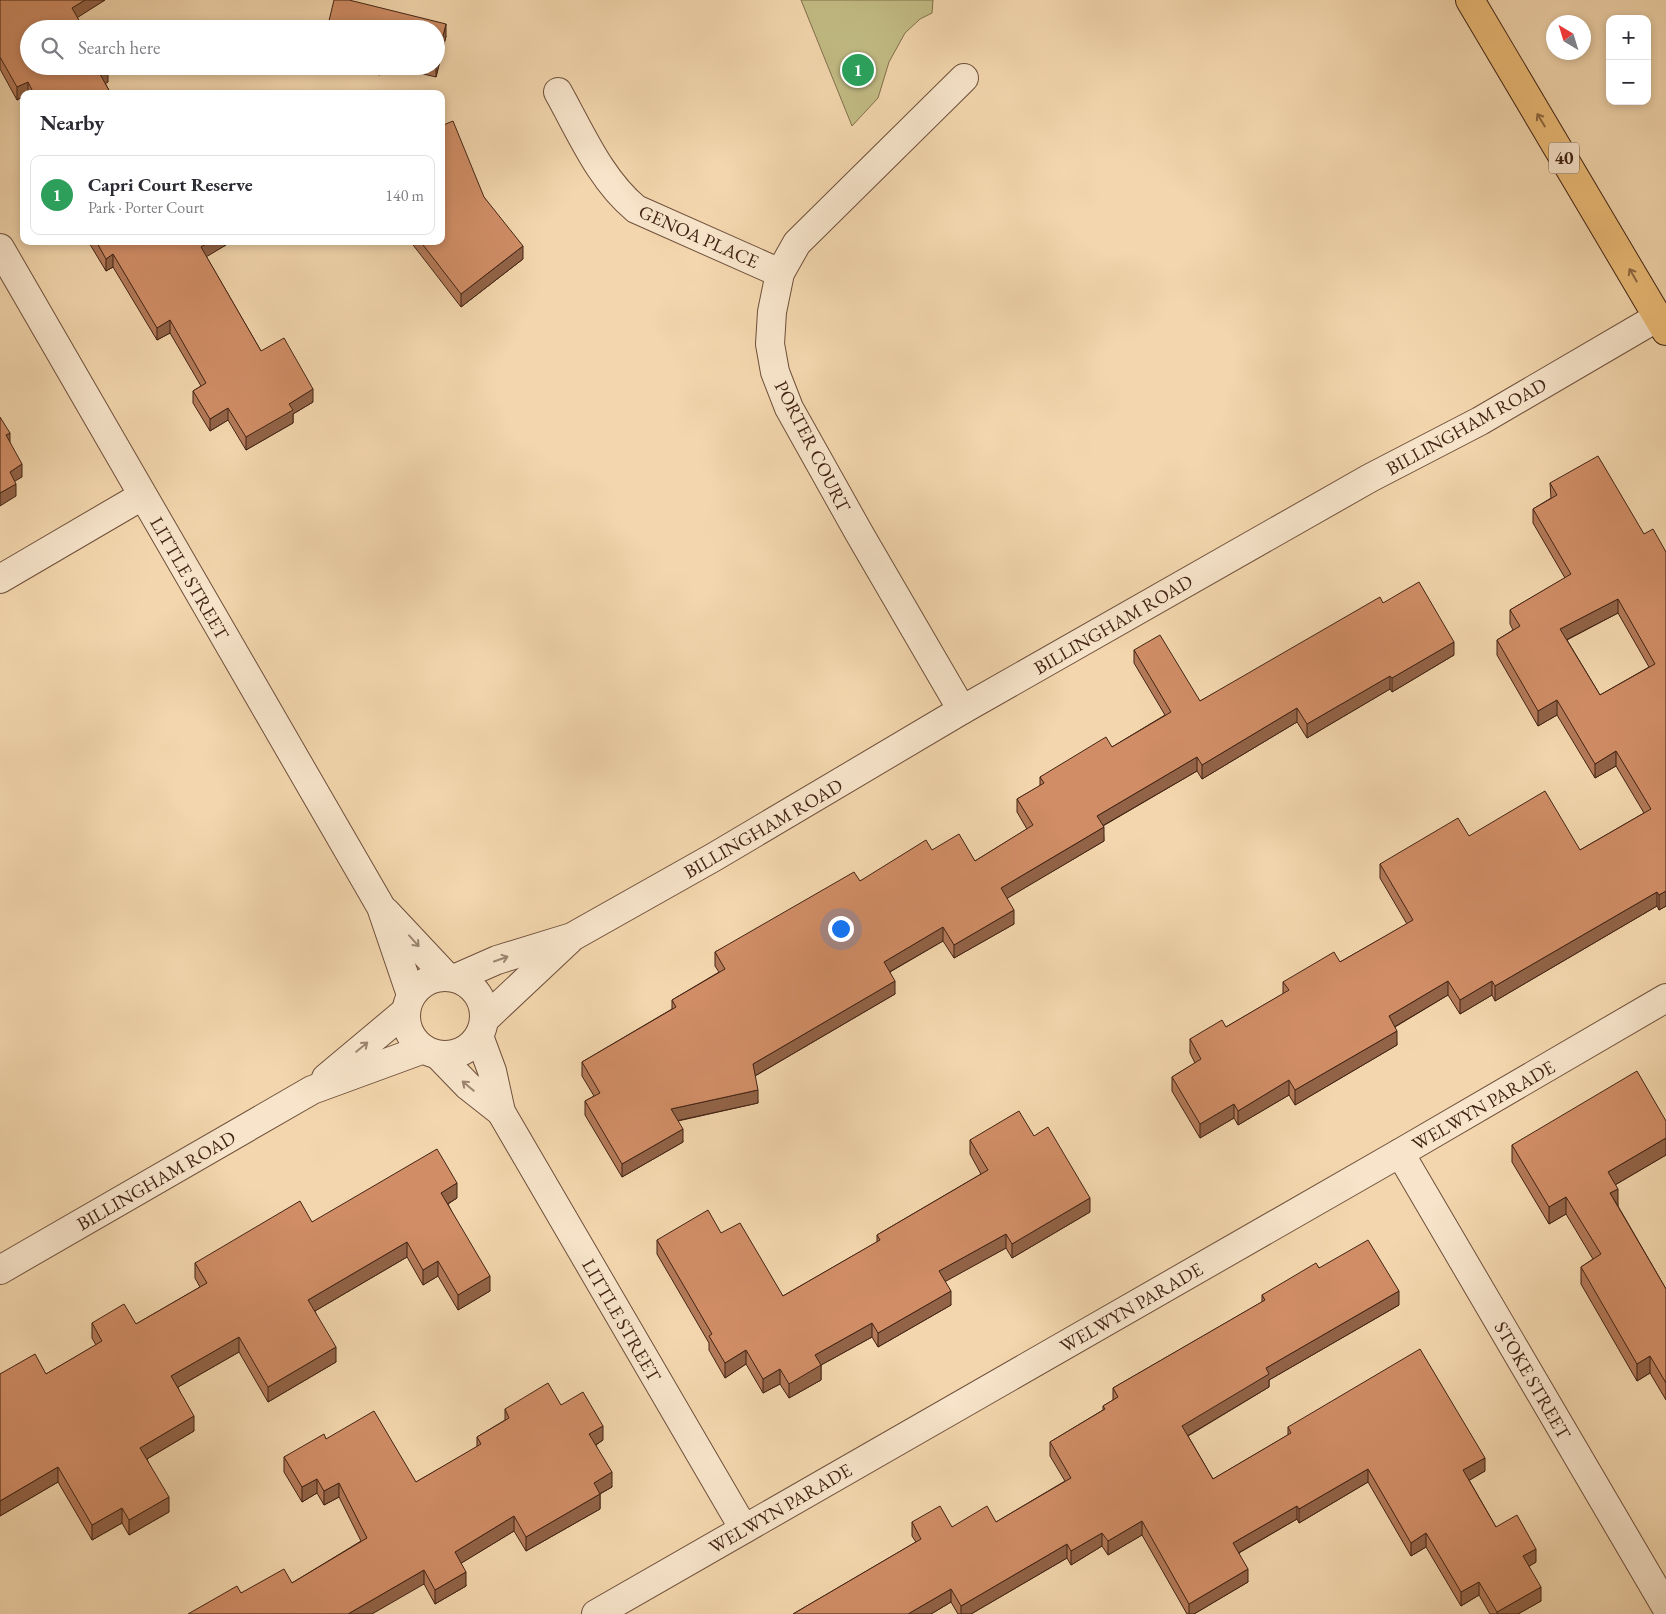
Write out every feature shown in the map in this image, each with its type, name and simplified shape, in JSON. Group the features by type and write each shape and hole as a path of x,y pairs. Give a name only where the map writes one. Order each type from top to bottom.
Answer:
{"main road":[{"name":"40","path":"1470,0 1664,318"}],"street":[{"name":"PORTER COURT","path":"962,710 789,408 775,372 770,344 772,312 780,273 798,243 964,78"},
{"name":"GENOA PLACE","path":"558,92 606,177 624,199 636,209 780,273"},
{"name":"LITTLE STREET","path":"0,248 381,908 408,1003"},
{"name":"BILLINGHAM ROAD","path":"451,977 497,960 572,937 714,857 962,710 1370,478 1480,421 1664,318"},
{"path":"0,579 142,496"},
{"name":"LITTLE STREET","path":"381,908 451,977"},
{"name":"BILLINGHAM ROAD","path":"482,1028 572,937"},
{"path":"438,976 451,977 474,988 484,1008 482,1028 471,1045 461,1052 450,1055 431,1052 411,1037 406,1020 408,1003 422,983 438,976"},
{"name":"WELWYN PARADE","path":"596,1614 1400,1153 1666,998"},
{"name":"BILLINGHAM ROAD","path":"0,1270 312,1090 408,1003"},
{"name":"LITTLE STREET","path":"482,1028 501,1112 744,1529"},
{"name":"BILLINGHAM ROAD","path":"312,1090 431,1052"},
{"name":"LITTLE STREET","path":"431,1052 468,1086 501,1112"},
{"name":"STOKE STREET","path":"1400,1153 1666,1607"}],"shaded area":[{"path":"801,0 933,0 932,13 920,19 905,33 889,62 878,98 852,126"}],"building":[{"path":"0,0 85,0 72,8 79,20 20,20 20,75 101,75 109,90 32,90 28,82 17,87 0,57"},
{"path":"334,0 349,0 430,20 329,20"},
{"path":"453,121 484,197 523,246 461,294 423,245 445,245 445,124"},
{"path":"98,245 204,245 201,247 261,351 284,338 313,389 289,404 293,410 246,437 228,408 210,419 193,391 206,383 170,320 157,328 113,254 106,259"},
{"path":"0,417 10,433 6,435 22,464 10,472 16,484 0,493"},
{"path":"1598,456 1644,534 1653,529 1666,552 1666,891 1659,895 1657,892 1495,986 1492,981 1460,1000 1448,981 1389,1016 1397,1031 1295,1090 1289,1080 1238,1111 1234,1104 1200,1124 1172,1077 1201,1059 1190,1039 1222,1020 1226,1027 1289,990 1283,982 1334,952 1340,962 1413,920 1380,864 1458,818 1469,836 1545,791 1580,850 1651,809 1616,751 1595,764 1557,700 1538,711 1497,640 1520,626 1510,610 1571,574 1533,509 1557,495 1550,483","holes":["1618,599 1655,664 1600,695 1560,629"]},
{"path":"1419,582 1454,642 1307,724 1297,708 1202,765 1197,757 1097,816 1104,827 1001,888 1014,910 954,945 943,927 884,962 895,981 753,1064 758,1090 671,1109 683,1129 622,1164 585,1101 600,1093 582,1062 676,1007 672,1000 725,969 715,952 854,872 860,881 926,840 932,850 959,834 975,861 1033,825 1017,799 1044,783 1040,777 1106,737 1112,747 1171,712 1134,650 1160,635 1200,701 1380,597 1383,603"},
{"path":"1637,1071 1666,1121 1666,1138 1608,1172 1618,1189 1610,1193 1666,1289 1666,1383 1650,1356 1637,1364 1581,1267 1601,1254 1566,1197 1549,1207 1512,1145"},
{"path":"1019,1111 1034,1136 1048,1127 1090,1198 1012,1244 1006,1234 939,1271 951,1291 878,1333 872,1323 815,1355 821,1365 789,1384 780,1369 763,1379 746,1350 725,1363 709,1336 712,1334 657,1240 708,1210 721,1233 740,1223 783,1296 880,1240 877,1235 988,1170 970,1140"},
{"path":"437,1149 457,1183 441,1193 490,1276 458,1295 438,1261 423,1270 407,1242 308,1300 336,1347 268,1387 239,1337 171,1376 194,1416 140,1448 169,1497 129,1520 122,1508 92,1525 58,1467 0,1501 0,1374 35,1354 46,1374 102,1341 92,1323 124,1304 136,1324 207,1283 195,1263 300,1201 312,1222"},
{"path":"1368,1240 1399,1291 1266,1368 1269,1374 1182,1426 1213,1479 1291,1433 1288,1427 1420,1349 1485,1458 1463,1470 1496,1527 1517,1515 1536,1549 1523,1556 1541,1587 1497,1612 1479,1582 1461,1592 1426,1533 1411,1543 1368,1469 1299,1509 1297,1506 1233,1543 1248,1569 1189,1604 1142,1521 1108,1541 1102,1533 1071,1551 1067,1544 961,1606 951,1589 908,1614 793,1614 921,1539 912,1522 940,1506 952,1527 987,1506 996,1522 1071,1478 1050,1442 1105,1409 1103,1406 1118,1397 1113,1388 1265,1300 1262,1295 1316,1263 1319,1268"},
{"path":"548,1383 561,1405 583,1392 603,1426 589,1434 612,1472 594,1483 600,1494 526,1537 514,1516 455,1552 466,1572 435,1590 424,1570 348,1614 188,1614 237,1586 241,1593 284,1569 292,1583 367,1538 339,1483 324,1491 317,1479 302,1487 284,1457 324,1434 326,1439 374,1411 416,1482 481,1444 477,1437 509,1418 505,1409"}],"place":[{"name":"Capri Court Reserve","path":"858,70"}]}
